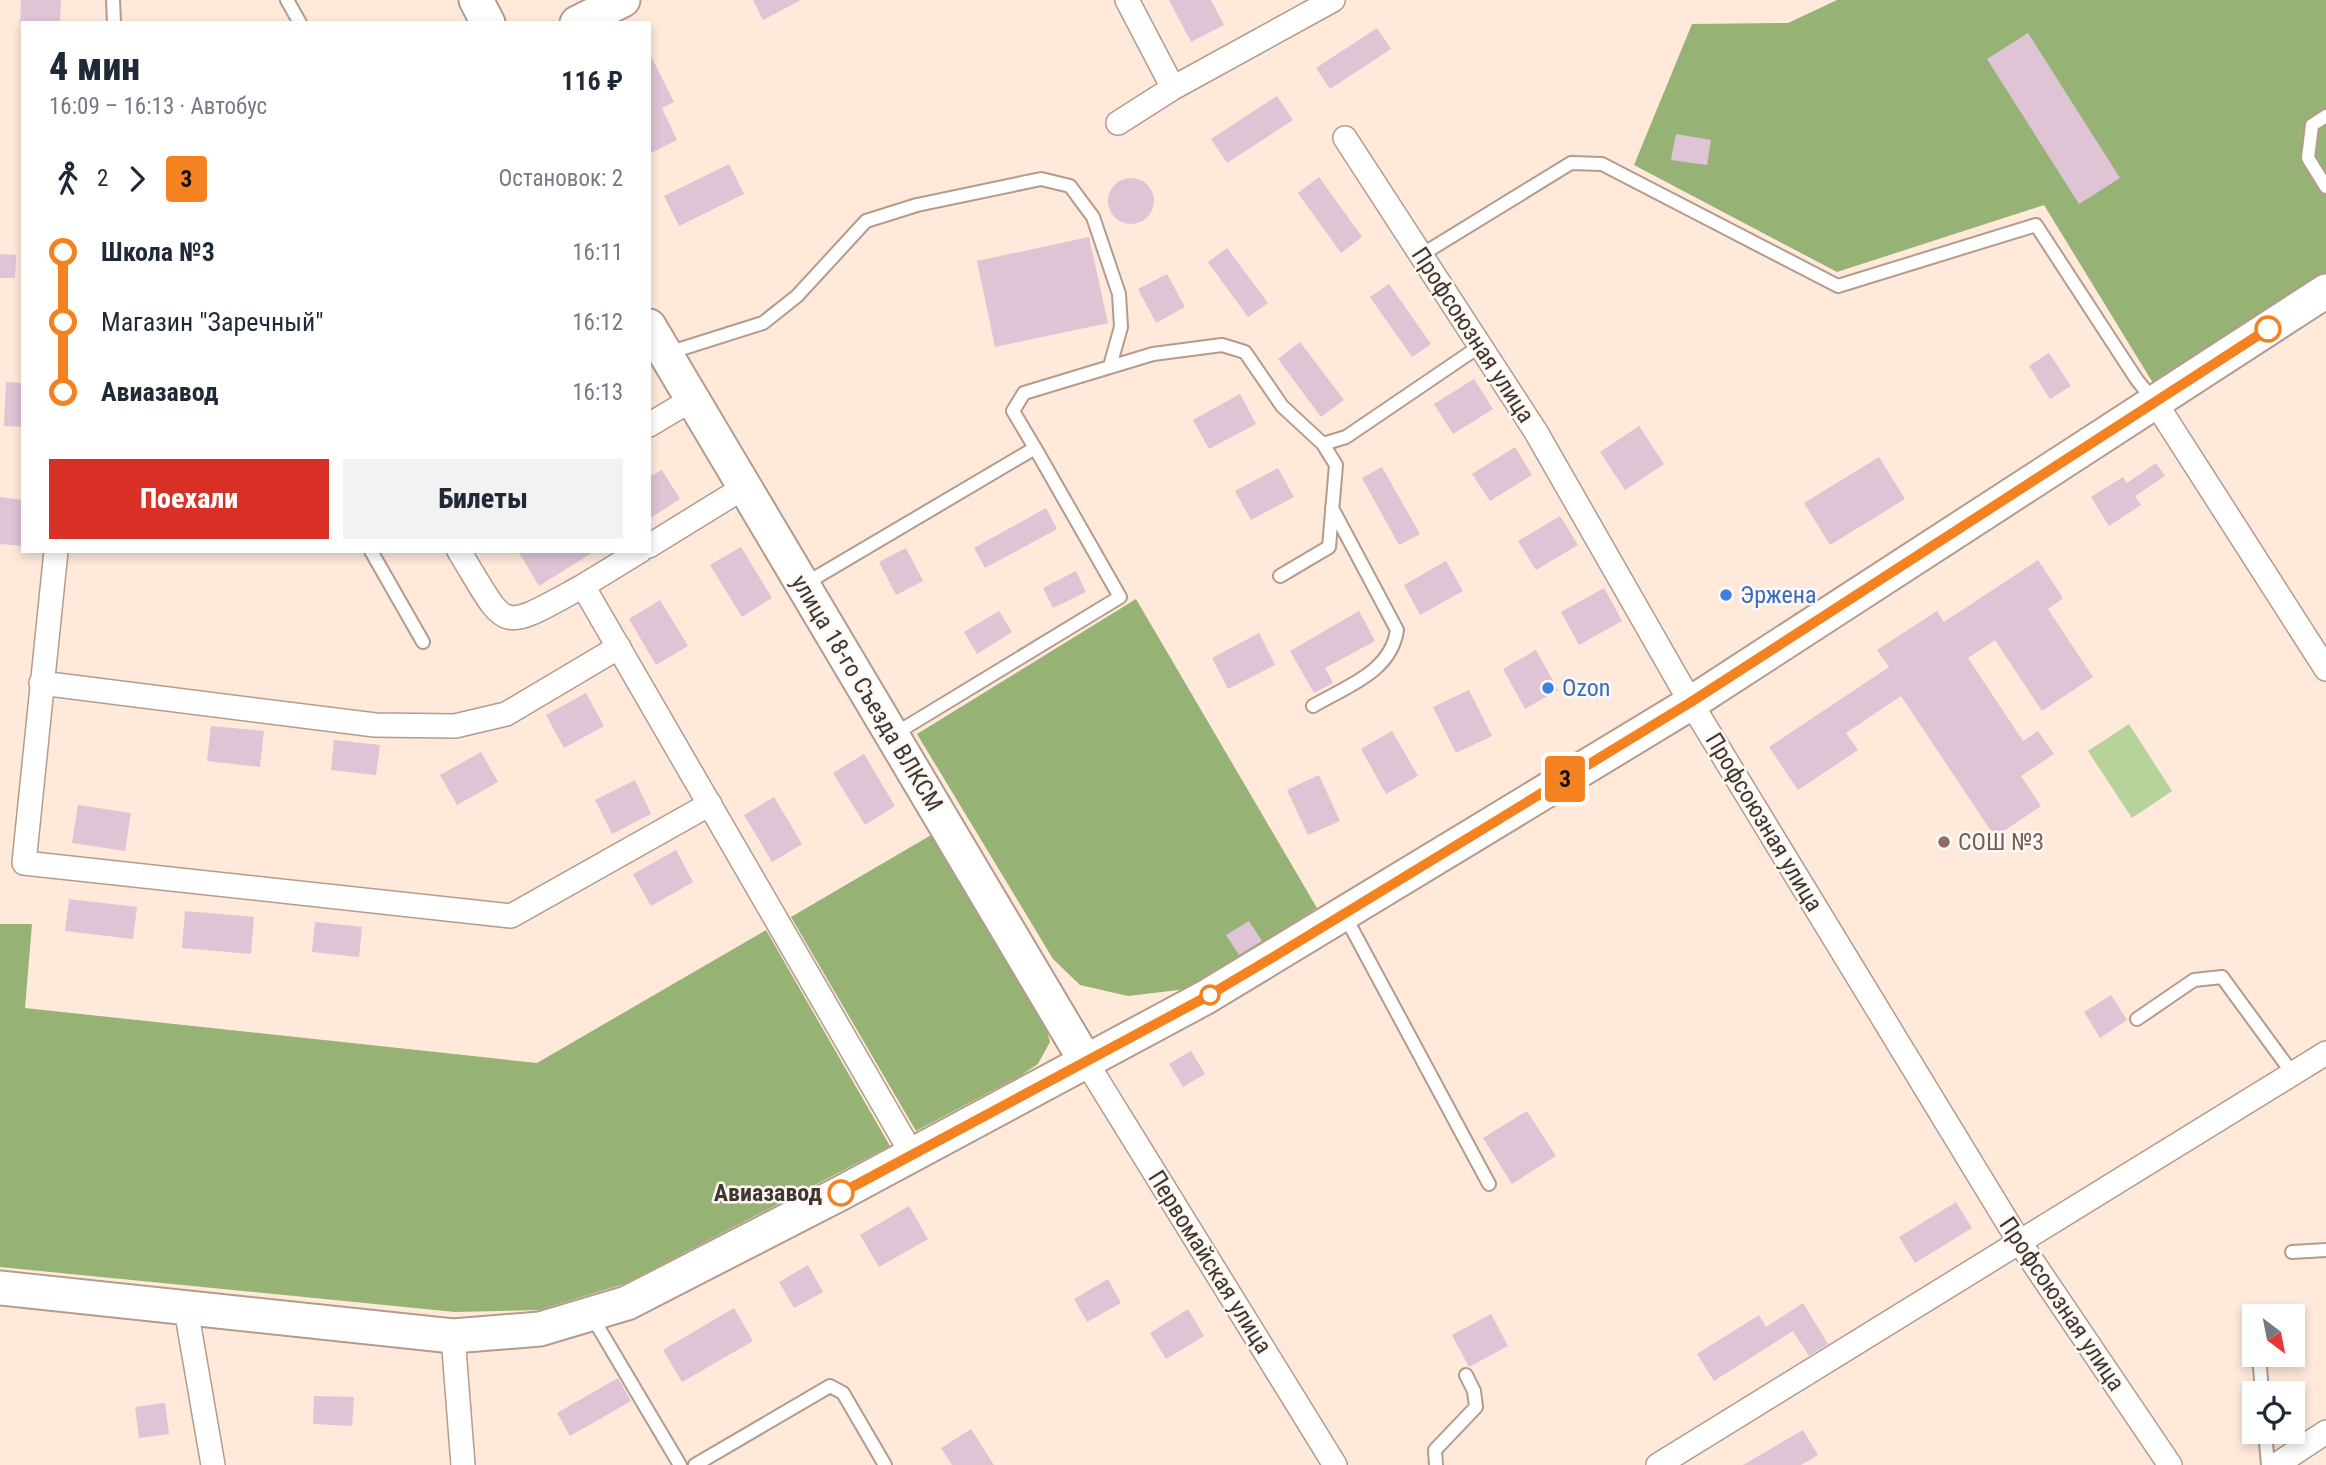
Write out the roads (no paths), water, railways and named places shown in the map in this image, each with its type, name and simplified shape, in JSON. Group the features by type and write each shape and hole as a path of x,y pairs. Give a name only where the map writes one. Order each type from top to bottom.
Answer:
{"street":[{"path":"476,0 487,21"},
{"path":"581,21 622,0"},
{"path":"1127,0 1173,88"},
{"path":"1118,124 1173,88 1333,0"},
{"name":"Профсоюзная улица","path":"1345,138 1536,432 1691,702 2020,1242 2170,1465"},
{"path":"0,1289 453,1336 540,1329 627,1303 1206,997 1691,702 2326,291"},
{"name":"улица 18-го Съезда ВЛКСМ","path":"657,340 1085,1060"},
{"path":"651,424 691,400"},
{"path":"2155,402 2326,669"},
{"path":"651,545 743,488"},
{"path":"56,553 24,863 511,916 710,804"},
{"path":"460,553 497,614 512,620 528,617 637,553"},
{"path":"583,586 912,1154"},
{"path":"41,683 375,724 455,726 506,714 619,647"},
{"path":"1658,1465 2326,1053"},
{"name":"Первомайская улица","path":"1085,1060 1335,1465"},
{"path":"186,1309 213,1465"},
{"path":"453,1336 463,1465"},
{"path":"2276,1465 2326,1432"}],"lane":[{"path":"113,0 114,21"},
{"path":"287,0 299,21"},
{"path":"2326,116 2312,125 2308,158 2326,187"},
{"path":"1421,256 1571,163 1602,164 1838,286 2036,225 2137,380 2155,402"},
{"path":"657,340 763,323 797,296 866,222 917,205 1041,179 1070,186 1094,217 1119,294 1121,327 1110,366"},
{"path":"893,735 1120,597 1013,411 1024,393 1153,354 1222,345 1245,352 1282,406 1323,444 1336,465 1329,547 1280,576"},
{"path":"1323,444 1346,437 1480,346"},
{"path":"801,586 1035,448"},
{"path":"1313,706 1380,667 1394,648 1397,630 1332,508"},
{"path":"372,553 423,642"},
{"path":"1343,914 1489,1184"},
{"path":"2137,1020 2194,980 2222,977 2293,1074"},
{"path":"2292,1252 2326,1250"},
{"path":"591,1314 680,1465"},
{"path":"1436,1465 1435,1450 1476,1408 1474,1391 1466,1376"},
{"path":"695,1465 830,1386 843,1393 884,1465"},
{"path":"2266,1444 2268,1465"}],"place":[{"name":"Эржена","path":"1726,595"},
{"name":"Ozon","path":"1548,688"},
{"name":"СОШ №3","path":"1944,842"},
{"name":"Авиазавод","path":"841,1193"}]}
